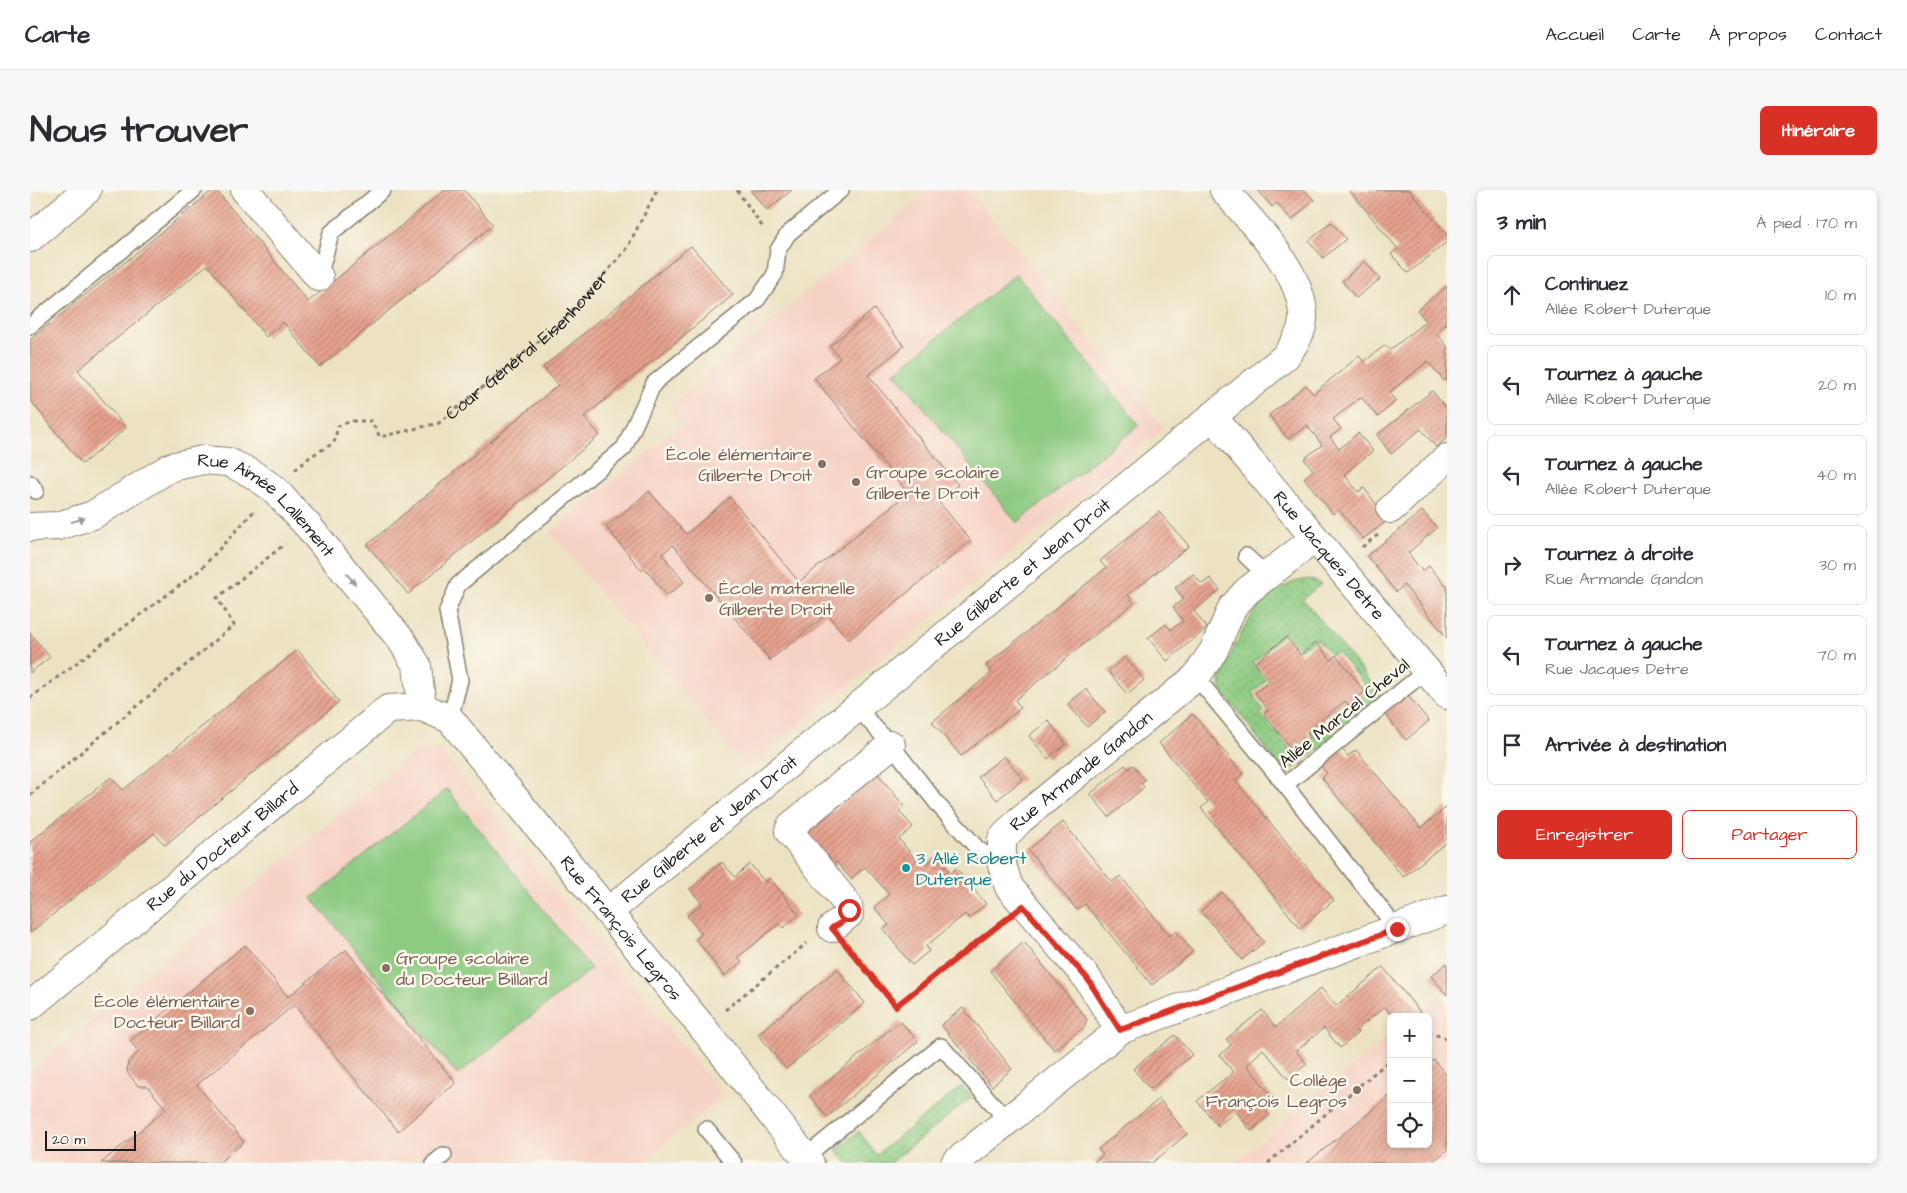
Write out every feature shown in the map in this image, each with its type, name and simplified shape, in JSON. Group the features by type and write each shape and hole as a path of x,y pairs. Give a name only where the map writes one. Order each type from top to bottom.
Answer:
{"street":[{"path":"30,238 87,190"},
{"path":"245,190 319,276"},
{"name":"Rue Gilberte et Jean Droit","path":"608,912 1286,356 1298,338 1303,318 1300,291 1284,262 1224,190"},
{"name":"Rue Jacques Detre","path":"1212,416 1336,566 1447,695"},
{"path":"1394,506 1447,458"},
{"name":"Rue Aimée Lallement","path":"30,528 58,526 94,515 171,467 203,460 228,462 251,473 274,489 308,526 402,641 416,666 422,707"},
{"name":"Rue Armande Gandon","path":"1120,1030 1087,978 1008,888 1002,865 1002,839 1020,820 1196,677 1214,650 1232,608 1247,591 1314,539"},
{"name":"Rue François Legros","path":"422,707 450,720 703,1028 808,1160"},
{"name":"Rue du Docteur Billard","path":"30,1006 388,709 422,707"},
{"path":"832,928 849,914 848,905 789,832 791,826 891,745"},
{"path":"955,1163 1120,1030 1447,910"}],"lane":[{"path":"30,326 194,190"},
{"path":"319,276 331,233 383,190"},
{"path":"450,720 460,680 447,611 458,585 624,448 654,384 758,300 775,274 778,250 788,234 841,190"},
{"path":"1246,556 1267,576"},
{"name":"Allée Marcel Cheval","path":"1285,785 1426,671"},
{"name":"Allée Marcel Cheval","path":"1196,677 1285,785 1397,929"},
{"path":"857,708 891,745 939,806 978,849 1002,865"},
{"path":"808,1160 942,1046 1008,1120"},
{"path":"706,1129 734,1163"}],"path":[{"name":"Cour Général Eisenhower","path":"274,489 311,456 334,443 338,426 352,421 371,421 380,437 439,423 561,323 626,250 657,190"},
{"path":"737,190 778,250"},
{"path":"30,698 200,570 274,489"},
{"path":"1336,566 1404,516 1394,506"},
{"path":"30,795 234,625 217,598 308,526"},
{"path":"703,1028 829,925 896,1006 1023,906"},
{"path":"1432,1034 1444,1037 1447,1040"},
{"path":"1268,1163 1387,1062"}],"shaded area":[{"name":"Groupe scolaire Gilberte Droit","path":"930,190 968,190 1164,428 746,769 550,533 681,425 668,407"},
{"name":"Groupe scolaire du Docteur Billard","path":"419,748 435,749 440,752 724,1096 642,1163 30,1163 30,1072"},
{"name":"Collège François Legros","path":"1440,995 1447,1004 1447,1163 1234,1163 1387,1038 1387,1148 1432,1148 1432,1013 1419,1013"}],"green space":[{"path":"1016,274 1139,425 1017,523 895,372"},
{"path":"1309,579 1321,584 1303,599 1385,699 1344,733 1332,717 1344,707 1349,709 1369,690 1337,652 1331,655 1317,639 1300,649 1285,632 1253,663 1266,681 1252,692 1264,711 1260,713 1294,754 1314,737 1310,732 1323,721 1335,736 1292,770 1279,766 1221,689 1220,681 1246,625 1265,600 1277,591 1295,582"},
{"path":"447,789 591,969 457,1075 312,898"},
{"path":"962,1086 972,1097 890,1163 848,1163 836,1150 859,1131 876,1155"}],"building":[{"path":"213,190 216,190 308,302 445,190 464,190 493,225 320,367 283,322 266,337 207,265 78,370 126,428 82,464 30,400 30,340"},
{"path":"750,190 792,190 767,210"},
{"path":"1258,190 1305,190 1314,200 1292,220 1277,203 1272,207"},
{"path":"1349,190 1409,190 1447,235 1447,242 1408,273 1391,254 1398,249"},
{"path":"1331,222 1346,239 1323,258 1309,241"},
{"path":"691,246 733,295 584,417 600,435 408,594 367,545 558,385 543,367"},
{"path":"1365,261 1380,279 1356,298 1342,281"},
{"path":"1447,286 1447,325 1446,323 1436,333 1447,346 1447,379 1444,381 1428,361 1389,393 1396,401 1378,417 1361,397 1333,419 1341,429 1330,437 1339,449 1358,433 1373,451 1344,474 1358,492 1364,488 1388,520 1363,539 1338,509 1333,514 1304,478 1313,470 1304,459 1322,445 1307,425 1288,439 1269,415 1306,385 1313,394 1359,356 1364,362 1385,345 1390,350 1426,321 1417,310"},
{"path":"874,309 904,346 868,375 958,485 938,501 971,541 849,640 827,614 770,660 673,545 662,554 684,582 667,596 645,568 642,571 606,527 649,491 686,534 730,497 799,582 908,493 814,378 840,358 830,346"},
{"path":"1432,391 1447,409 1447,438 1436,447 1421,429 1391,454 1377,435"},
{"path":"1422,511 1437,528 1408,553 1422,571 1429,566 1447,585 1447,638 1404,585 1396,592 1367,556"},
{"path":"1159,512 1189,546 1128,595 1134,603 1015,700 1021,708 961,756 932,722 992,672 986,665 1106,568 1100,561"},
{"path":"1193,574 1202,584 1210,578 1220,590 1194,611 1207,628 1167,661 1148,638 1166,624 1171,630 1183,621 1173,607 1184,599 1175,588"},
{"path":"30,633 50,657 30,673"},
{"path":"1286,637 1301,655 1316,642 1331,660 1336,655 1365,692 1348,705 1345,701 1307,732 1310,737 1293,751 1264,714 1268,710 1255,693 1270,681 1255,663"},
{"path":"298,650 339,702 165,845 154,833 30,933 30,842 111,777 123,790"},
{"path":"1125,657 1144,680 1127,694 1108,671"},
{"path":"1086,689 1105,712 1087,727 1068,704"},
{"path":"1407,694 1429,721 1406,740 1384,713"},
{"path":"1193,714 1243,774 1235,780 1334,900 1300,928 1201,808 1208,802 1159,743"},
{"path":"1048,720 1066,744 1048,759 1029,736"},
{"path":"1339,746 1348,756 1356,750 1421,828 1447,807 1447,842 1403,877 1322,778 1327,773 1318,763"},
{"path":"1004,756 1023,779 997,800 978,777"},
{"path":"1125,765 1129,769 1133,765 1145,780 1141,783 1144,787 1109,817 1090,794"},
{"name":"3 Allé Robert Duterque","path":"874,769 904,806 899,811 913,827 899,839 922,867 937,856 951,873 956,868 986,904 969,918 965,914 926,946 929,951 912,965 883,929 889,925 874,907 889,894 865,867 851,879 836,862 831,866 802,830 819,816 822,820 861,788 858,784"},
{"path":"1063,822 1112,882 1120,876 1170,936 1176,931 1193,952 1152,985 1085,904 1077,910 1028,850"},
{"path":"722,862 735,877 750,864 765,882 770,878 799,915 783,928 779,924 738,957 742,962 724,976 696,939 702,934 687,916 702,904 690,889"},
{"path":"1222,892 1264,942 1242,960 1201,911"},
{"path":"1024,942 1087,1019 1084,1027 1054,1050 990,971"},
{"path":"245,945 288,997 346,950 456,1083 398,1131 294,1005 197,1085 244,1142 219,1163 101,1163 166,1109 147,1086 138,1086 127,1072 128,1062 139,1052 130,1041"},
{"path":"1447,963 1447,995 1431,976"},
{"path":"1383,967 1420,1012 1390,1013 1385,1007 1356,1030 1358,1033 1340,1048 1324,1028 1296,1051 1307,1064 1288,1079 1263,1049 1247,1065 1277,1103 1267,1112 1270,1115 1251,1131 1236,1111 1218,1126 1197,1101 1233,1072 1220,1055 1231,1045 1226,1039 1262,1010 1276,1027 1321,988 1336,1006"},
{"path":"837,969 865,1003 786,1069 758,1034"},
{"path":"963,1008 1012,1069 992,1086 941,1025"},
{"path":"900,1021 918,1041 827,1117 810,1096"},
{"path":"1175,1035 1192,1055 1150,1089 1133,1069"},
{"path":"1434,1060 1447,1076 1447,1150 1431,1163 1307,1163 1387,1098 1387,1148 1432,1148 1432,1061"},
{"path":"1159,1099 1187,1134 1152,1163 1093,1163 1103,1155 1098,1149"}],"place":[{"name":"École élémentaire Gilberte Droit","path":"822,464"},
{"name":"Groupe scolaire Gilberte Droit","path":"856,482"},
{"name":"École maternelle Gilberte Droit","path":"709,598"},
{"name":"3 Allé Robert Duterque","path":"906,868"},
{"name":"Groupe scolaire du Docteur Billard","path":"386,968"},
{"name":"École élémentaire Docteur Billard","path":"250,1011"},
{"name":"Collège François Legros","path":"1357,1090"}],"route":[{"path":"849,910 849,914 844,920 832,928 896,1006 1023,906 1087,978 1120,1030 1397,929"}]}
